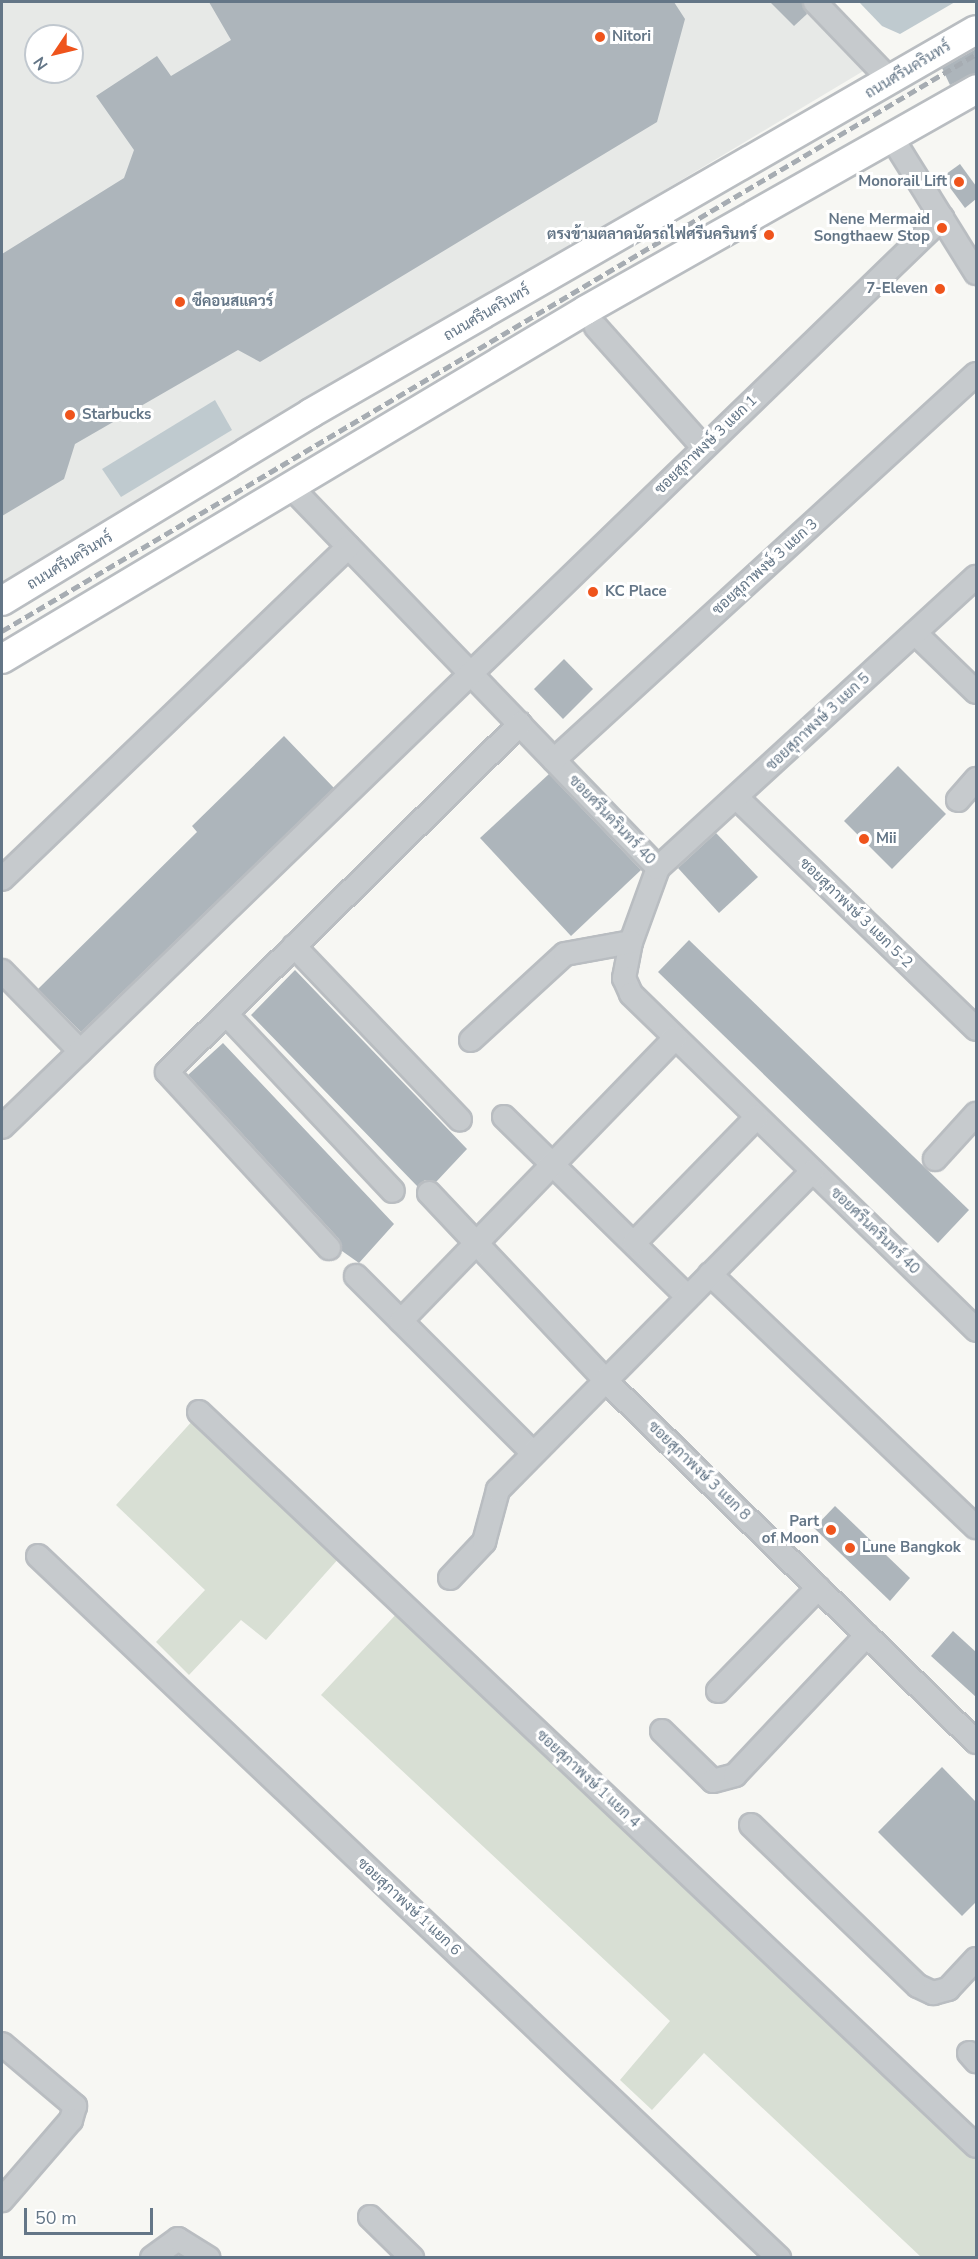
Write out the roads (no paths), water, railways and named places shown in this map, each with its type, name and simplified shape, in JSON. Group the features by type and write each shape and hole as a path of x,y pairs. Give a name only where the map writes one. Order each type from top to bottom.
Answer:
{"main road":[{"name":"ถนนศรีนครินทร์","path":"2,601 311,413 976,30"},
{"path":"2,659 289,485 976,89"}],"street":[{"path":"815,2 891,81"},
{"path":"892,138 976,273"},
{"name":"ซอยสุภาพงษ์ 3 แยก 1","path":"2,1127 942,218"},
{"path":"596,327 703,447"},
{"name":"ซอยสุภาพงษ์ 3 แยก 3","path":"554,760 976,374"},
{"name":"ซอยศรีนครินทร์ 40","path":"289,485 658,868 631,942 625,986 756,1118 976,1330"},
{"path":"2,879 348,547"},
{"name":"ซอยสุภาพงษ์ 3 แยก 5","path":"658,868 976,577"},
{"path":"915,633 976,692"},
{"path":"329,1248 168,1078 171,1065 226,1014 520,724"},
{"path":"958,800 976,779"},
{"name":"ซอยสุภาพงษ์ 3 แยก 5-2","path":"736,797 976,1029"},
{"path":"471,1040 565,954 631,942"},
{"path":"294,946 460,1120"},
{"path":"2,971 80,1051"},
{"path":"226,1014 393,1191"},
{"path":"401,1321 474,1241 675,1038"},
{"path":"935,1159 976,1114"},
{"path":"504,1117 553,1162 688,1297"},
{"path":"634,1243 756,1118"},
{"path":"450,1578 484,1542 498,1490 813,1171"},
{"name":"ซอยสุภาพงษ์ 3 แยก 8","path":"429,1193 605,1380 976,1742"},
{"path":"710,1274 976,1527"},
{"path":"356,1276 533,1453"},
{"name":"ซอยสุภาพงษ์ 1 แยก 4","path":"199,1412 976,2146"},
{"name":"ซอยสุภาพงษ์ 1 แยก 6","path":"38,1556 779,2258"},
{"path":"718,1691 818,1588"},
{"path":"662,1731 714,1781 735,1775 867,1635"},
{"path":"751,1825 918,1986 933,1993 948,1989 976,1959"},
{"path":"2,2044 71,2101 74,2112 2,2200"},
{"path":"370,2217 412,2258"},
{"path":"152,2258 178,2239 208,2258"}],"railway":[{"path":"2,631 976,54"}],"place":[{"name":"Nitori","path":"600,37"},
{"name":"Monorail Lift","path":"959,182"},
{"name":"Nene Mermaid Songthaew Stop","path":"942,228"},
{"name":"ตรงข้ามตลาดนัดรถไฟศรีนครินทร์","path":"769,235"},
{"name":"7-Eleven","path":"940,289"},
{"name":"ซีคอนสแควร์","path":"180,302"},
{"name":"Starbucks","path":"70,415"},
{"name":"KC Place","path":"593,592"},
{"name":"Mii","path":"864,839"},
{"name":"Part of Moon","path":"831,1530"},
{"name":"Lune Bangkok","path":"850,1548"}]}
